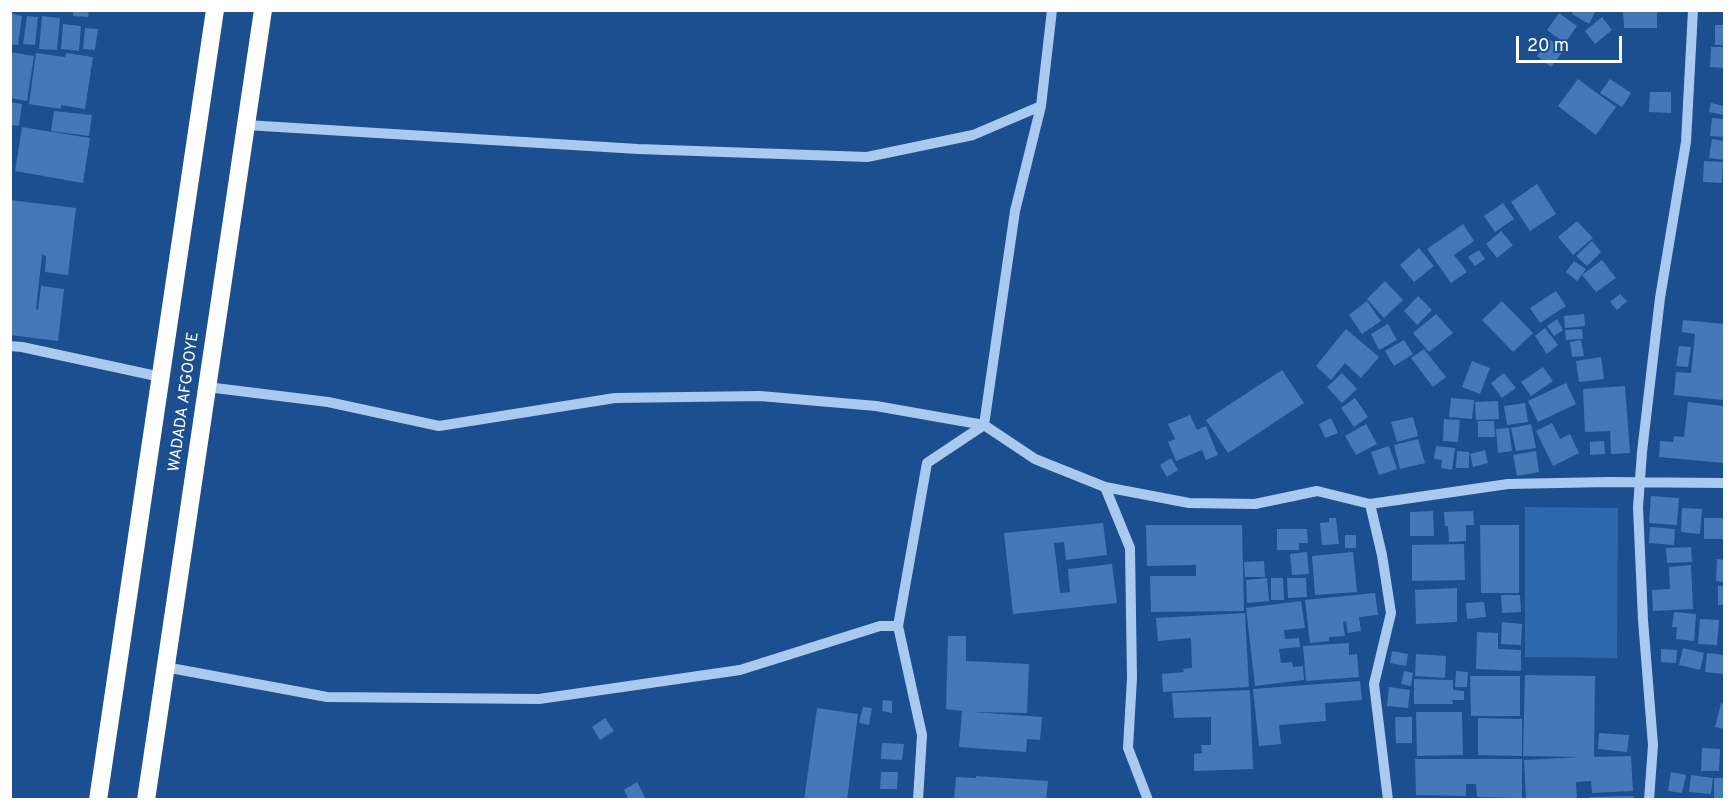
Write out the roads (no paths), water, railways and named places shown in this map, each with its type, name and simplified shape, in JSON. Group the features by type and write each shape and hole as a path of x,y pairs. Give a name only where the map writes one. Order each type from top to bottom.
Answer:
{"highway":[{"name":"WADADA AFGOOYE","path":"98,800 215,10"},
{"name":"WADADA AFGOOYE","path":"146,800 263,10"}],"street":[{"path":"918,800 922,735 898,626 927,463 984,425 1016,211 1041,106 1052,10"},
{"path":"1649,800 1653,745 1638,507 1660,298 1686,142 1693,10"},
{"path":"246,125 638,150 867,157 973,135 1041,106"},
{"path":"10,346 161,377"},
{"path":"207,387 328,402 439,426 615,398 760,396 876,406 984,425 1035,459 1105,487 1189,503 1255,504 1317,491 1370,504 1508,484 1725,483"},
{"path":"1105,487 1130,548 1132,678 1128,748 1148,800"},
{"path":"1370,504 1382,555 1391,613 1374,684 1388,800"},
{"path":"165,667 327,698 539,699 740,670 880,626 898,626"}]}
